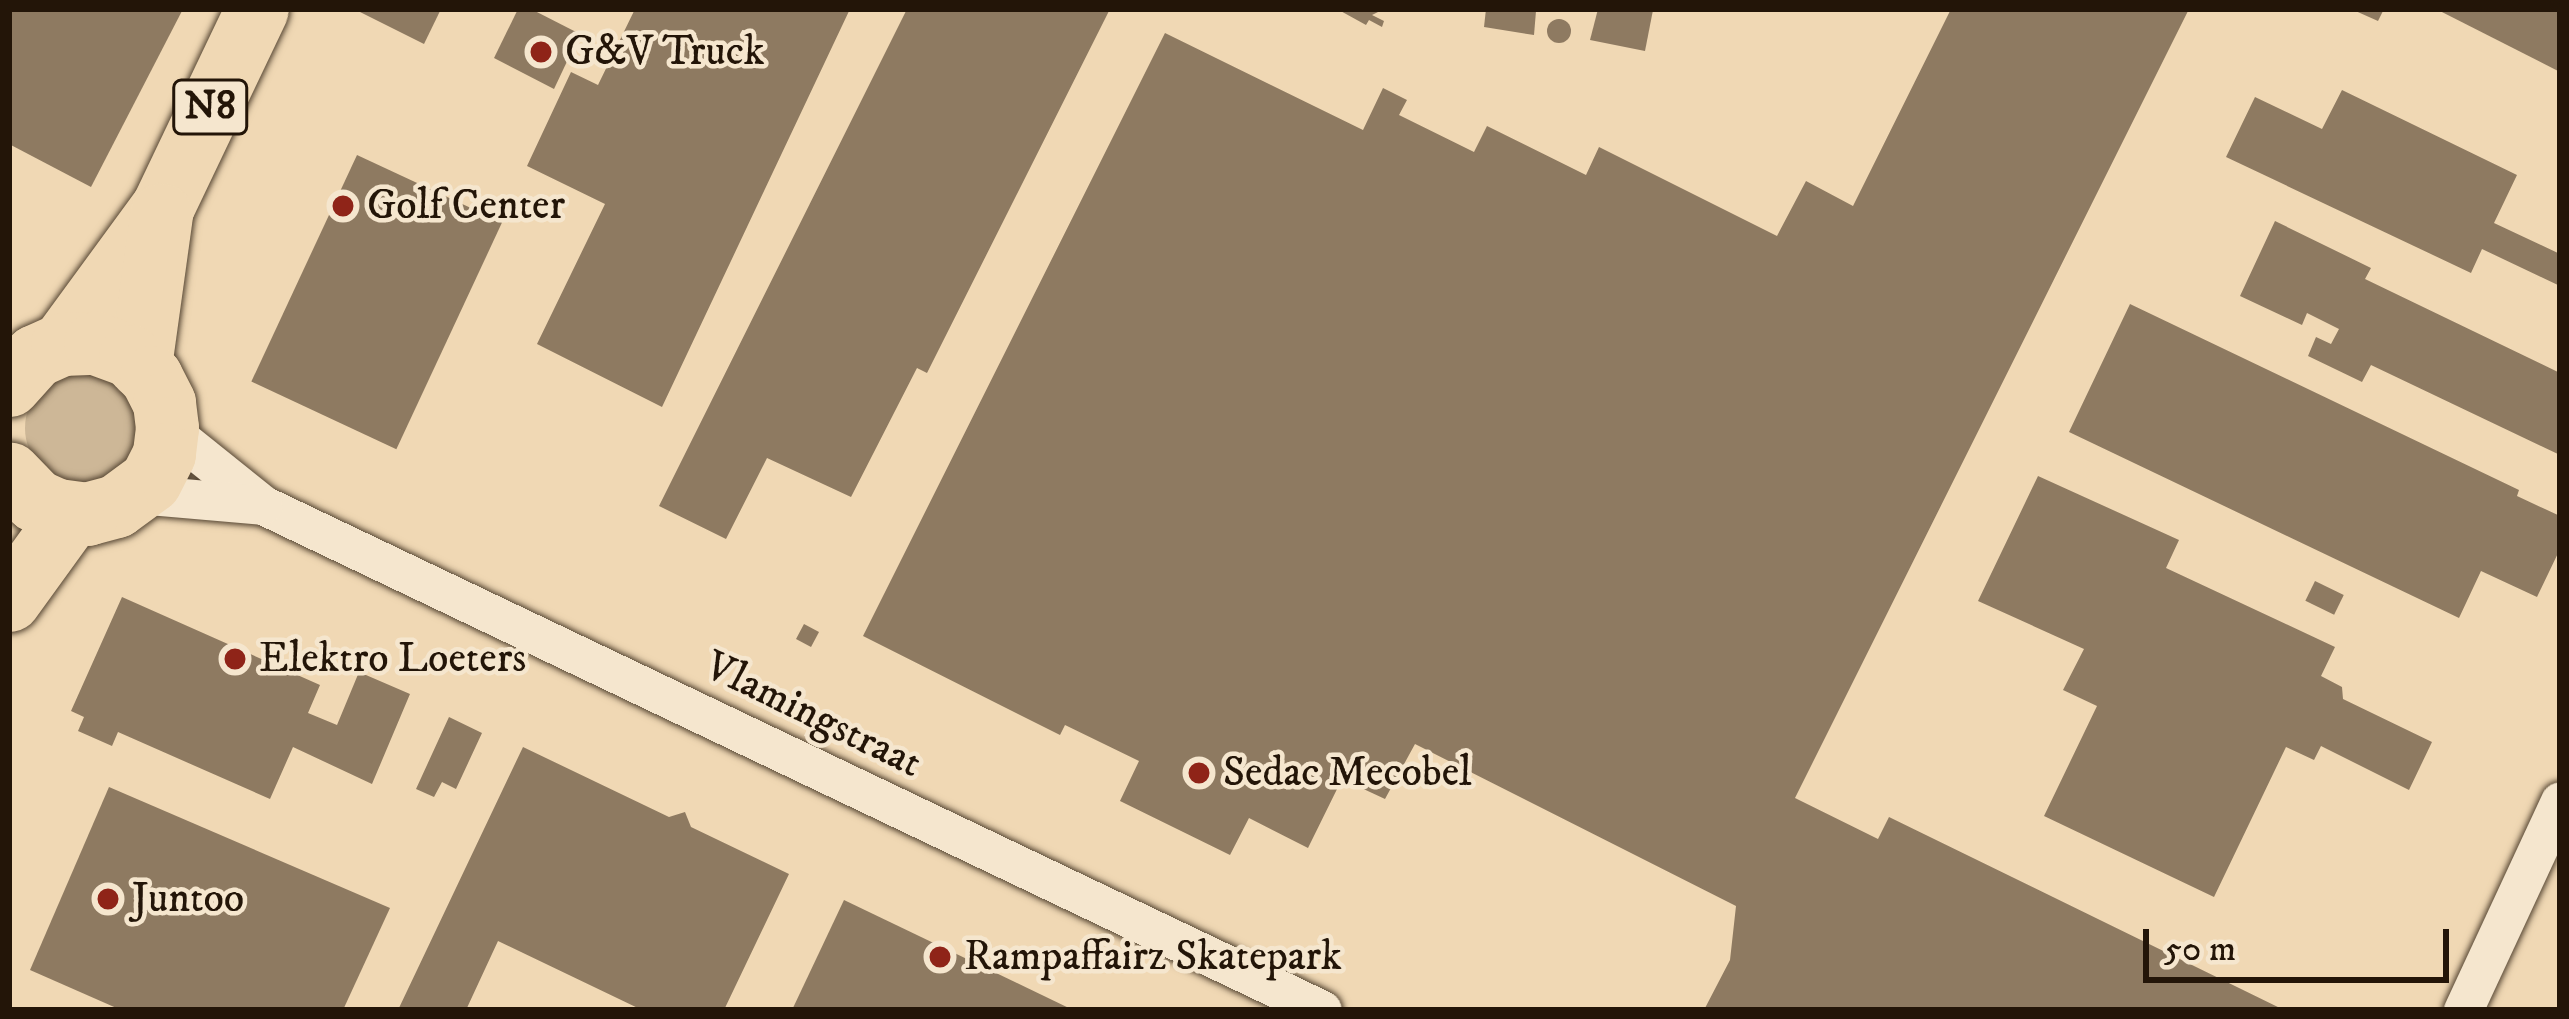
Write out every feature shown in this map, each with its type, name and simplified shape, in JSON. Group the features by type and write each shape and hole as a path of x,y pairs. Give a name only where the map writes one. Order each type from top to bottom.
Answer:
{"main road":[{"name":"N8","path":"62,344 163,206 257,9"},
{"name":"N8","path":"140,366 163,206"},
{"path":"9,385 35,356 62,344 95,344 130,356 140,366 164,403 167,428 164,454 136,494 116,506 72,513 35,500 9,473"},
{"path":"9,600 72,513"}],"street":[{"name":"Vlamingstraat","path":"167,428 263,506 1261,997 1322,1010"},
{"name":"Vlamingstraat","path":"136,494 263,506"},
{"path":"2463,1010 2560,801"}],"shaded area":[{"path":"81,372 103,376 121,388 133,406 137,428 133,450 121,468 103,480 81,484 59,480 41,468 29,450 25,428 29,406 41,388 59,376"}],"building":[{"path":"9,9 183,9 91,187 9,144"},
{"path":"354,9 441,9 424,44"},
{"path":"518,9 531,9 580,34 554,89 494,58"},
{"path":"635,9 850,9 662,407 537,344 605,204 527,166 571,72 598,85"},
{"path":"907,9 1110,9 927,373 917,368 851,497 767,458 726,539 659,506"},
{"path":"1337,9 1384,9 1372,15 1384,21 1382,27 1369,20 1366,25"},
{"path":"1486,9 1536,11 1534,35 1484,27"},
{"path":"1598,9 1653,10 1645,51 1590,40"},
{"path":"1951,9 2189,9 1795,798 1878,839 1889,817 2284,1010 1704,1010 1730,960 1736,906 1415,744 1385,799 1342,779 1308,848 1249,818 1230,855 1120,801 1139,761 1065,725 1060,735 863,636 1165,33 1363,130 1383,88 1407,100 1399,115 1474,152 1487,126 1586,175 1599,147 1777,236 1806,181 1853,206"},
{"path":"2351,9 2384,9 2378,21"},
{"path":"2436,9 2560,9 2560,72"},
{"path":"1559,19 1568,22 1568,40 1559,43 1550,40 1547,31 1550,22"},
{"path":"2342,90 2517,175 2494,223 2560,254 2560,286 2482,249 2471,273 2226,157 2255,97 2322,129"},
{"path":"357,155 502,223 396,449 251,382"},
{"path":"2275,221 2371,268 2365,279 2560,373 2560,455 2371,365 2362,382 2308,356 2316,337 2331,344 2339,329 2307,313 2302,325 2240,296"},
{"path":"2130,304 2519,490 2517,496 2560,516 2560,549 2537,597 2481,571 2459,618 2069,432"},
{"path":"2038,476 2179,540 2166,568 2335,647 2321,676 2342,687 2343,699 2432,742 2409,790 2321,746 2314,760 2286,747 2214,897 2044,816 2097,706 2063,690 2084,649 1978,601"},
{"path":"2315,581 2344,595 2334,615 2305,601"},
{"path":"122,597 320,685 308,713 337,725 359,672 410,694 372,784 293,747 270,799 118,732 112,746 78,731 84,717 71,711"},
{"path":"804,624 819,632 811,647 796,639"},
{"path":"449,717 482,733 456,789 442,782 434,797 416,789"},
{"path":"523,747 669,817 685,812 691,827 789,874 724,1010 642,1010 498,941 466,1010 398,1010"},
{"path":"109,787 390,908 343,1010 121,1010 30,970"},
{"path":"844,900 1073,1010 792,1010"}],"place":[{"name":"G&V Truck","path":"541,52"},
{"name":"Golf Center","path":"343,206"},
{"name":"Elektro Loeters","path":"235,659"},
{"name":"Sedac Mecobel","path":"1199,773"},
{"name":"Juntoo","path":"108,899"},
{"name":"Rampaffairz Skatepark","path":"940,957"}]}
